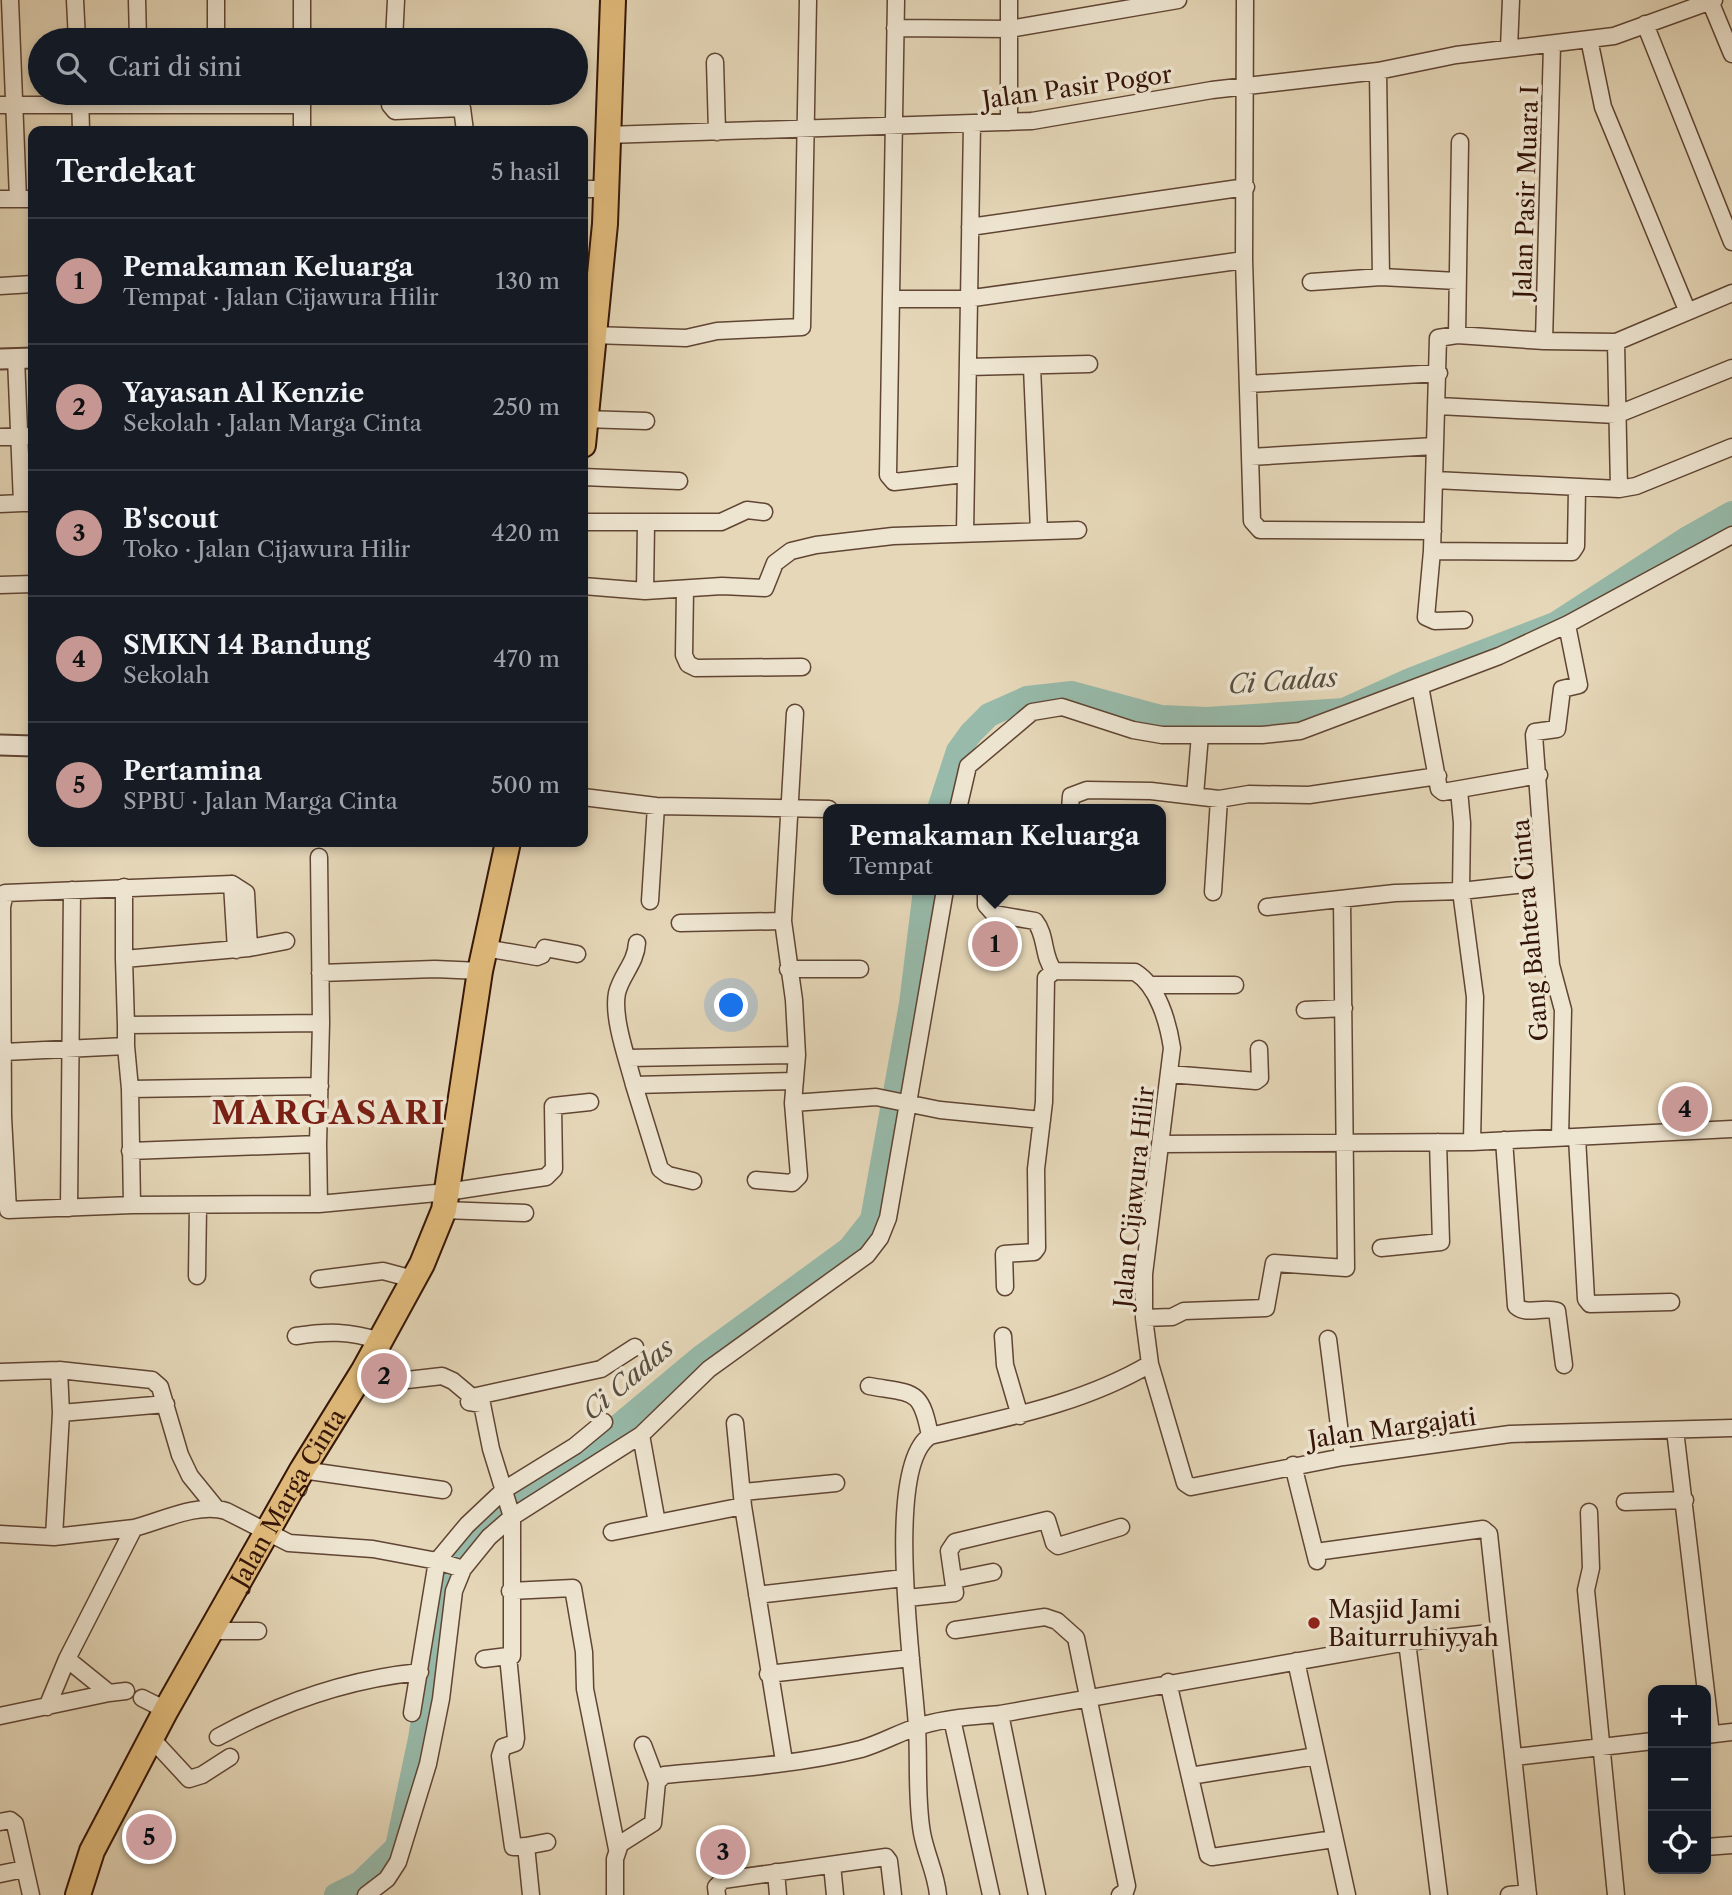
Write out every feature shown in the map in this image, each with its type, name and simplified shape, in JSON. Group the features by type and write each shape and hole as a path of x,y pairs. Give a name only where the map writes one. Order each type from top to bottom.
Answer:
{"main road":[{"path":"588,370 592,335 591,262 595,189 607,135 613,0"},
{"name":"Jalan Marga Cinta","path":"78,1895 92,1851 166,1710 302,1470 364,1370 432,1242 446,1201 482,960 507,847"}],"street":[{"path":"0,200 26,199 6,105 10,0"},
{"path":"75,0 76,28"},
{"path":"138,0 138,28"},
{"path":"216,0 216,28"},
{"path":"302,0 302,28"},
{"path":"395,28 396,0"},
{"path":"592,335 686,338 717,331 801,328 808,0"},
{"path":"896,0 889,477 894,482 965,474"},
{"path":"1009,0 1009,122"},
{"path":"895,28 1009,29 1178,0"},
{"path":"1245,0 1247,86 1244,260 1252,522 1260,530 1433,531"},
{"path":"1509,48 1511,0"},
{"path":"1712,1 1732,54"},
{"name":"Jalan Pasir Pogor","path":"607,135 1009,122 1247,86 1378,71 1456,55 1614,36 1712,1"},
{"path":"1645,24 1732,242"},
{"path":"1589,39 1604,107 1686,310"},
{"name":"Jalan Pasir Muara I","path":"1544,341 1552,45"},
{"path":"715,61 717,132"},
{"path":"1378,71 1381,277"},
{"path":"6,105 28,104"},
{"path":"80,105 81,126"},
{"path":"302,105 302,126"},
{"path":"390,105 395,111 462,108 464,126"},
{"path":"965,533 968,367 966,299 972,124"},
{"path":"1457,335 1460,142"},
{"path":"970,227 1246,187"},
{"path":"891,299 966,299 1244,260"},
{"path":"1311,282 1381,277 1457,281"},
{"path":"0,286 28,285"},
{"path":"1464,620 1435,621 1426,617 1433,531 1438,338 1457,335 1544,341 1616,342 1686,310 1732,293"},
{"path":"1616,342 1619,489"},
{"path":"0,504 27,503 26,437 16,358"},
{"path":"968,367 1088,365"},
{"path":"1032,368 1039,531"},
{"path":"1438,406 1616,415 1732,368"},
{"path":"1248,384 1438,373"},
{"path":"588,407 646,421"},
{"path":"0,438 26,437"},
{"path":"1250,457 1434,446"},
{"path":"1435,480 1619,489 1636,486 1732,447"},
{"path":"588,477 679,481"},
{"path":"1432,551 1569,553 1576,549 1577,489"},
{"path":"588,522 721,522 747,510 764,512"},
{"path":"645,591 646,524"},
{"path":"588,586 645,591 767,587 770,569 775,564 791,551 816,545 893,536 1078,530"},
{"path":"959,804 968,766 1032,712 1062,706 1133,730 1161,735 1262,736 1300,731 1499,656 1567,625 1732,535"},
{"path":"0,585 28,584"},
{"path":"685,589 684,655 688,664 695,668 802,667"},
{"name":"Gang Bahtera Cinta","path":"1567,625 1579,685 1562,689 1557,729 1535,732 1543,882 1552,969 1563,1010 1569,1138 1586,1299 1590,1304 1671,1302"},
{"path":"1420,685 1439,789 1443,792 1459,790 1539,775"},
{"path":"756,1180 792,1183 799,1176 793,1103 797,1055 794,1000 783,921 795,713"},
{"path":"1195,795 1200,735"},
{"path":"0,745 28,746"},
{"path":"1070,804 1071,796 1087,790 1195,795 1219,799 1234,795 1324,794 1437,776"},
{"path":"1459,790 1461,891 1475,997 1472,1142"},
{"path":"590,798 656,806 823,809"},
{"path":"1213,892 1219,799"},
{"path":"650,901 656,806"},
{"path":"318,857 321,1023 319,1204"},
{"path":"1267,907 1395,893 1461,891 1543,882"},
{"path":"243,949 232,884 9,893 3,897 4,1052 1,1117 8,1210 132,1205 446,1201 525,1213"},
{"path":"124,887 125,1026 130,1089 132,1205"},
{"path":"69,1208 68,1050 72,890"},
{"path":"0,1372 59,1370 152,1380 160,1387 180,1455 190,1476 216,1508 269,1527 289,1543 373,1549 450,1565 489,1537 511,1513 641,1435 709,1369 867,1255 880,1238 888,1218 904,1103 944,895"},
{"path":"985,895 986,905 994,914 1035,921 1043,933 1048,961 1054,971"},
{"path":"1144,1318 1172,1317 1184,1311 1266,1308 1274,1263 1345,1268 1347,1216 1342,900"},
{"path":"680,923 783,921"},
{"path":"124,959 243,949 286,941"},
{"path":"637,943 632,965 616,996 617,1013 634,1085 660,1169 668,1175 693,1181"},
{"path":"320,973 435,969 482,960 537,957 542,955 545,948 577,954"},
{"path":"788,969 860,969"},
{"path":"1005,1287 1004,1254 1034,1252 1037,1248 1036,1169 1042,1120 1046,978 1054,971 1135,972 1149,985 1235,985"},
{"name":"Jalan Cijawura Hilir","path":"1149,985 1169,1030 1172,1048 1145,1264 1144,1318 1150,1364"},
{"path":"1305,1010 1344,1008"},
{"path":"125,1026 321,1023"},
{"path":"4,1052 126,1046"},
{"path":"1169,1074 1256,1081 1260,1078 1259,1049"},
{"path":"628,1058 797,1055"},
{"path":"634,1085 795,1081"},
{"path":"130,1089 320,1086"},
{"path":"793,1103 883,1098 1042,1120"},
{"path":"446,1201 549,1175 554,1169 553,1106 590,1102"},
{"path":"1162,1144 1472,1142 1732,1129"},
{"path":"1504,1140 1516,1306 1526,1311 1546,1308 1557,1311 1564,1365"},
{"path":"1381,1248 1441,1242 1438,1142"},
{"path":"130,1151 318,1144"},
{"path":"197,1276 198,1206"},
{"path":"319,1279 383,1271 413,1279"},
{"path":"296,1336 331,1331 357,1334 380,1341"},
{"path":"1003,1336 1005,1365 1020,1416"},
{"path":"1328,1339 1343,1457"},
{"path":"364,1370 407,1380 442,1376 453,1381 472,1397 601,1369 635,1346"},
{"path":"938,1895 935,1871 922,1834 917,1727 904,1578 903,1551 910,1483 918,1447 930,1436 1020,1416 1109,1385 1150,1364"},
{"name":"Jalan Margajati","path":"1150,1364 1188,1486 1293,1465 1510,1434 1732,1428"},
{"path":"54,1536 61,1413 59,1370"},
{"path":"869,1385 919,1398 924,1405 930,1436"},
{"path":"468,1402 482,1404 491,1449 511,1513 512,1656 484,1660"},
{"path":"61,1413 166,1404"},
{"path":"412,1713 418,1695 420,1672 450,1565 467,1525 505,1491 575,1446 604,1422"},
{"path":"735,1423 768,1674 784,1761"},
{"path":"1675,1430 1685,1500 1703,1685"},
{"path":"641,1435 657,1523"},
{"path":"1293,1465 1320,1556 1487,1530 1515,1756 1528,1894 1509,1895"},
{"path":"302,1470 443,1490"},
{"path":"612,1532 657,1523 743,1499 836,1483"},
{"path":"1625,1502 1685,1500"},
{"path":"0,1534 54,1536 134,1528 216,1508"},
{"path":"1589,1512 1591,1568 1586,1590 1616,1895"},
{"path":"907,1598 955,1593 949,1551 955,1542 1047,1520 1054,1543 1058,1546 1121,1527"},
{"path":"47,1707 67,1659 134,1528"},
{"path":"366,1895 387,1879 398,1862 428,1764 454,1591 450,1565"},
{"path":"954,1580 993,1572"},
{"path":"757,1595 904,1578"},
{"path":"510,1591 571,1587 574,1590 584,1652 585,1689 617,1849 615,1895"},
{"path":"956,1630 1041,1617 1057,1620 1078,1643 1127,1886 1120,1895"},
{"path":"211,1631 258,1631"},
{"path":"657,1782 664,1775 859,1749 917,1727 952,1719 1000,1714 1168,1682 1407,1642 1499,1632"},
{"path":"1407,1642 1439,1895"},
{"path":"508,1656 516,1741 503,1747 500,1756 513,1847 547,1842"},
{"path":"768,1674 911,1658"},
{"path":"0,1716 117,1692 67,1659"},
{"path":"1296,1661 1347,1895"},
{"path":"218,1737 258,1718 341,1686 420,1672"},
{"path":"1168,1682 1205,1850 1212,1857 1334,1839"},
{"path":"418,1695 439,1699"},
{"path":"142,1698 166,1710"},
{"path":"1000,1714 1037,1895"},
{"path":"952,1719 991,1895"},
{"path":"1711,1735 1732,1732"},
{"path":"152,1739 189,1779 202,1775 230,1757"},
{"path":"1515,1756 1648,1742"},
{"path":"617,1849 626,1839 647,1829 653,1823 657,1782 643,1745"},
{"path":"1190,1776 1316,1756"},
{"path":"0,1822 10,1820 15,1824 31,1895"},
{"path":"1711,1847 1732,1845"},
{"path":"526,1846 531,1895"},
{"path":"717,1895 716,1887 723,1880 886,1857 889,1861 892,1895"},
{"path":"832,1865 835,1895"},
{"path":"0,1874 24,1869"},
{"path":"776,1872 778,1895"}],"waterway":[{"name":"Ci Cadas","path":"941,804 958,751 971,733 989,715 1027,698 1072,693 1161,717 1207,719 1344,710 1410,680 1555,624 1686,539 1732,513"},
{"name":"Ci Cadas","path":"336,1895 360,1883 397,1847 420,1739 447,1558 516,1501 598,1443 701,1357 849,1249 872,1220 911,1004 924,895"}],"place":[{"name":"Pemakaman Keluarga","path":"995,944"},
{"name":"SMKN 14 Bandung","path":"1685,1109"},
{"name":"Yayasan Al Kenzie","path":"384,1376"},
{"name":"Masjid Jami Baiturruhiyyah","path":"1314,1623"},
{"name":"Pertamina","path":"149,1837"},
{"name":"B'scout","path":"723,1852"}],"district":[{"name":"MARGASARI","path":"329,1112"}]}
